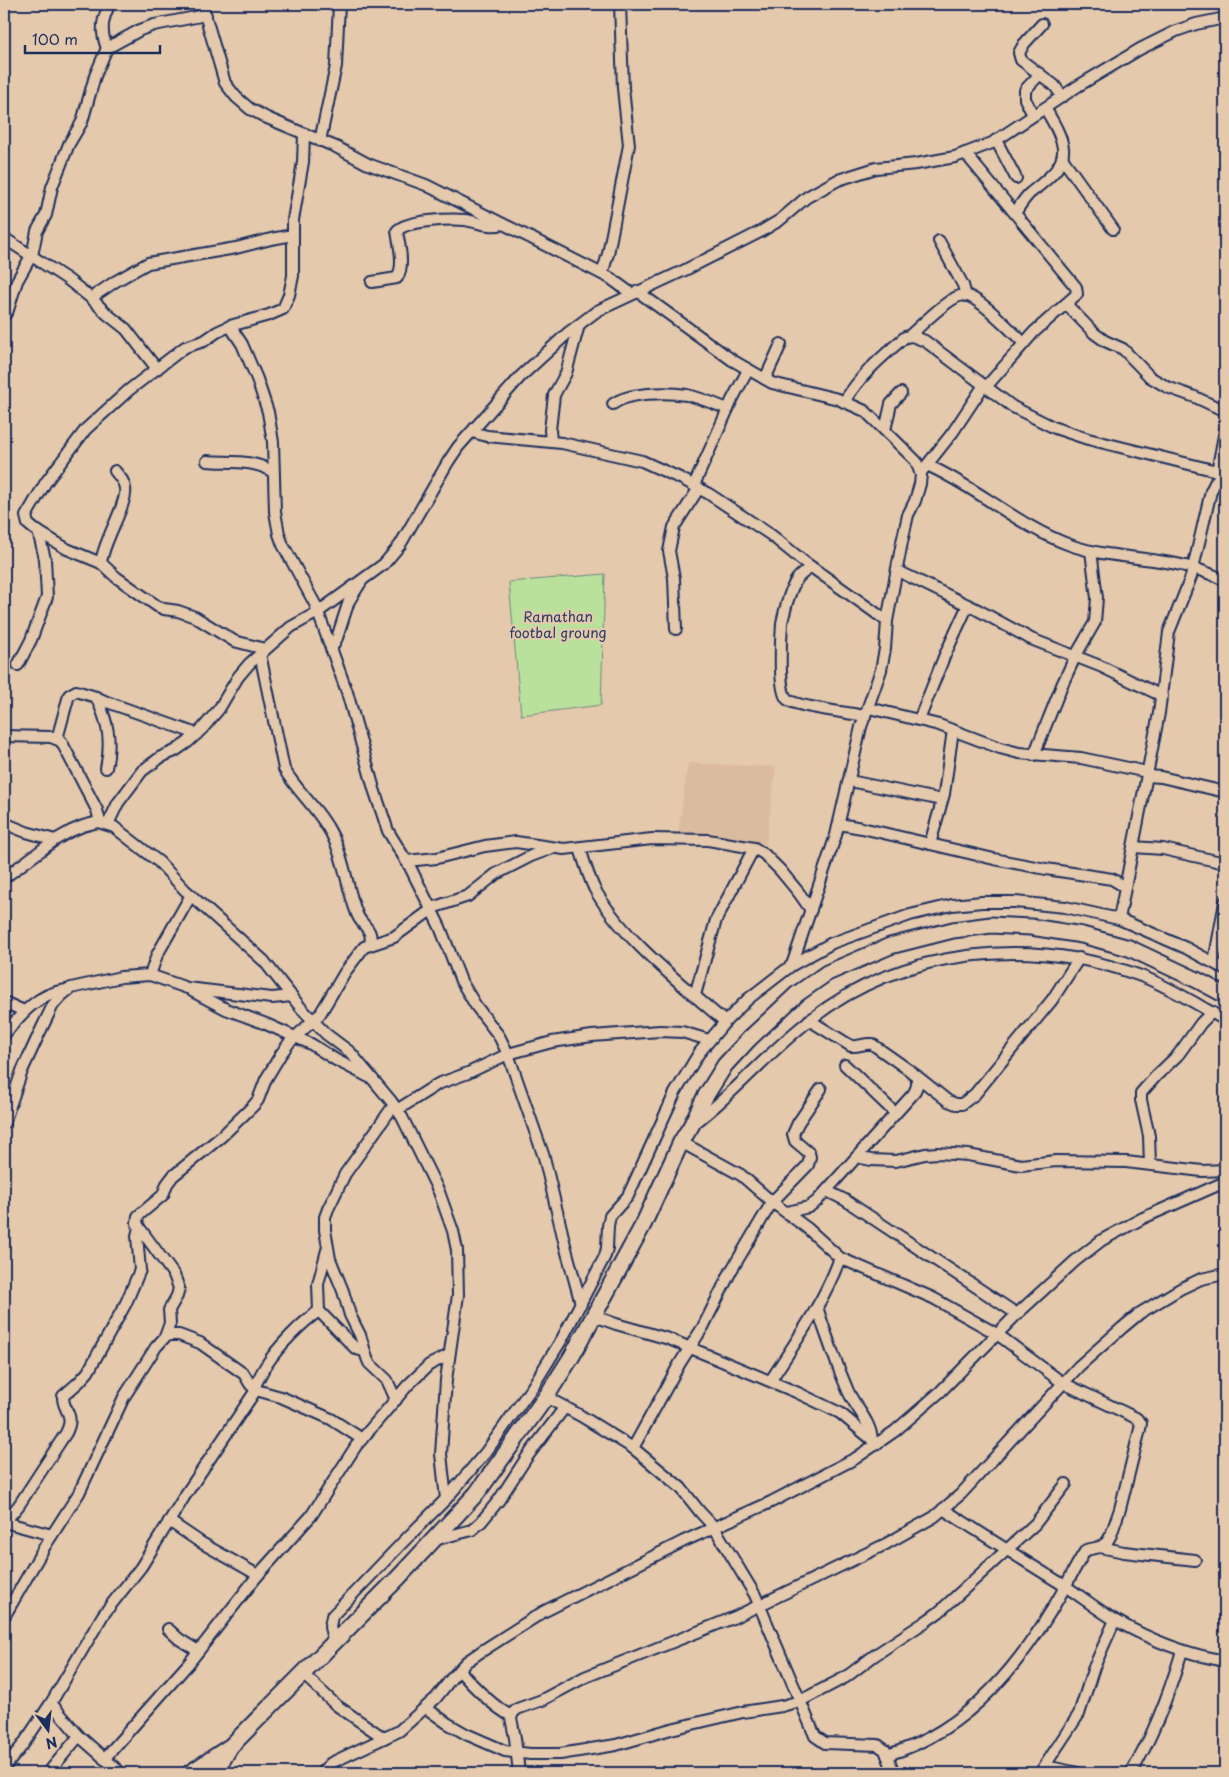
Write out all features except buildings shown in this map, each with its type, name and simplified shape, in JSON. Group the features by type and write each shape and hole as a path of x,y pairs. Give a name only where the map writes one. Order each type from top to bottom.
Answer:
{"main road":[{"path":"190,1773 231,1746 304,1675 477,1493 546,1397 594,1316 643,1225 681,1142 725,1065 749,1039 797,994 826,973 890,946 925,936 991,925 1031,927 1082,935 1128,948 1225,995"},
{"path":"215,1773 231,1746"}],"street":[{"path":"4,316 8,310 17,281 32,256 38,232 46,215 52,187 69,144 82,122 107,48 102,27 104,16 110,4"},
{"path":"202,4 222,74 228,88 250,109 368,164 426,185 602,274 635,292 732,360 772,383 844,402 865,412 924,469 943,472 1036,530 1065,543 1092,550 1193,568 1225,580"},
{"path":"320,141 336,66 339,4"},
{"path":"602,274 608,254 629,144 623,88 620,4"},
{"path":"107,48 140,30 154,25 206,15"},
{"path":"104,823 142,771 161,757 188,742 197,734 219,709 238,677 262,652 292,626 318,612 384,564 400,545 448,462 472,432 521,376 578,325 597,311 760,232 780,220 808,198 838,180 876,168 937,161 965,153 996,140 1062,96 1140,49 1176,31 1196,24 1225,18"},
{"path":"1042,24 1024,44 1019,53 1021,60 1054,85 1062,96"},
{"path":"1033,115 1025,99 1025,90 1040,74"},
{"path":"1015,213 1028,196 1049,178 1062,158 1063,148 1060,136 1045,108"},
{"path":"262,652 234,641 195,617 157,606 116,577 101,562 67,549 38,531 28,524 26,516 46,482 86,429 109,406 185,347 204,341 230,326 269,316 283,309 289,295 293,276 293,220 303,162 304,134"},
{"path":"996,140 1016,178"},
{"path":"792,965 839,824 857,745 882,663 887,621 908,515 915,501 924,469 985,386 1024,343 1077,294 1076,287 965,153"},
{"path":"1062,158 1113,229"},
{"path":"372,282 397,278 400,273 401,256 397,230 402,227 409,224 452,220 489,226 503,224"},
{"path":"91,298 148,263 236,248 293,235"},
{"path":"4,238 67,279 91,298 126,329 157,369"},
{"path":"939,242 963,285 966,296"},
{"path":"844,402 854,385 868,368 955,298 966,296 988,309 1024,343"},
{"path":"1066,304 1094,333 1105,341 1123,349 1150,377 1167,387 1225,410"},
{"path":"551,442 550,430 554,395 566,373 578,325"},
{"path":"230,326 242,344 257,378 268,412 273,442 275,512 279,534 286,552 318,612 346,692 374,789 391,838 406,861 442,931 462,980 476,1006 499,1036 508,1054 542,1151 581,1304"},
{"path":"909,336 924,341 1028,415 1063,431 1223,473"},
{"path":"765,379 781,344"},
{"path":"676,628 674,578 669,551 674,527 697,487 728,409 748,370"},
{"path":"885,430 891,404 901,393"},
{"path":"613,404 620,399 630,396 686,395 728,409"},
{"path":"1119,919 1162,696 1169,632 1191,577 1211,491 1223,473 1225,430"},
{"path":"472,432 487,436 551,442 642,461 697,487 771,535 811,567 887,621"},
{"path":"207,461 246,462 259,465 273,472"},
{"path":"101,562 102,552 126,494 123,481 115,471"},
{"path":"18,665 31,640 47,597 45,559 38,531"},
{"path":"1034,755 1062,685 1095,622 1097,613 1096,583 1092,550"},
{"path":"811,567 797,579 782,624 781,682 784,695 788,700 799,704 919,720 953,730 1000,748 1034,755 1080,758 1225,792"},
{"path":"898,571 968,605 1031,639 1100,666 1162,696"},
{"path":"331,649 337,638 349,601 363,580"},
{"path":"919,720 944,657 968,605"},
{"path":"262,652 284,768 293,784 312,805 332,835 344,867 357,915 370,931 370,944"},
{"path":"57,738 69,695 76,691 197,734"},
{"path":"96,697 105,716 110,746 106,768"},
{"path":"930,844 944,794 953,730"},
{"path":"4,736 40,736 57,738 61,741 104,823"},
{"path":"850,781 942,800"},
{"path":"4,823 26,832 55,840"},
{"path":"4,878 55,840 83,826 104,823 121,831 159,862 264,961 301,1008 326,1034 350,1052 395,1108 439,1192 453,1231 458,1259 458,1295 445,1387 442,1454 446,1499"},
{"path":"839,824 1046,869 1112,879 1125,887"},
{"path":"406,861 437,858 485,846 516,842 553,848 580,848 652,839 708,840 754,848 764,854 780,870 811,910"},
{"path":"1133,847 1163,849 1225,862"},
{"path":"4,1616 79,1493 124,1397 156,1346 165,1337 170,1323 169,1310 179,1288 174,1275 139,1227 137,1223 138,1216 163,1195 167,1184 173,1176 222,1136 253,1106 258,1100 270,1073 294,1038 314,1021 324,1008 349,966 362,949 370,944 394,937 430,910 444,903 468,896 496,874 531,856 553,848"},
{"path":"580,848 594,887 614,917 666,972 725,1022"},
{"path":"695,995 716,920 754,848"},
{"path":"150,976 157,956 192,895"},
{"path":"334,1644 330,1627 332,1616 446,1499 486,1452 533,1386 581,1304 607,1248 610,1216 628,1196 675,1093 710,1040 748,999 792,965 832,943 910,915 952,905 982,902 1015,902 1065,907 1119,919 1161,936 1225,969"},
{"path":"1214,962 1225,902"},
{"path":"691,1126 728,1096 809,1020 840,998 911,966 960,956 1015,953 1079,958 1142,977 1225,1020"},
{"path":"809,1020 851,1046 858,1047 867,1043 872,1044 948,1101 956,1104 966,1102 992,1074 1052,1000 1079,958"},
{"path":"4,1035 24,1011 49,995 75,986 140,975 150,976 187,988 272,998 292,996"},
{"path":"187,988 226,1010 266,1024 294,1038 316,1046 354,1070 373,1079"},
{"path":"4,1123 22,1071 39,1034 53,1006 66,990"},
{"path":"4,1002 24,1011"},
{"path":"1150,1164 1150,1136 1141,1093 1151,1080 1178,1055 1201,1023 1212,1012"},
{"path":"396,1400 386,1380 369,1363 327,1249 325,1230 325,1216 345,1174 395,1108 438,1084 468,1073 508,1054 568,1039 660,1030 682,1032 710,1040"},
{"path":"845,1065 895,1114"},
{"path":"787,1212 812,1205 827,1191 914,1093 917,1086 917,1076"},
{"path":"633,1448 689,1348 703,1327 730,1271 772,1202 808,1166 809,1154 795,1141 793,1134 798,1123 821,1089"},
{"path":"914,1093 925,1089 934,1090"},
{"path":"681,1142 736,1171 840,1258 918,1291 997,1334 1064,1384 1136,1418 1140,1423 1114,1529 1107,1542 1100,1547 1086,1550 1021,1656 976,1706 931,1738 887,1755"},
{"path":"857,1157 871,1160 896,1160 925,1154 938,1154 968,1156 1021,1165 1090,1161 1150,1164 1202,1170 1225,1170"},
{"path":"321,1773 331,1763 399,1731 426,1708 459,1670 475,1655 542,1612 626,1569 771,1502 845,1464 874,1441 895,1431 940,1392 1017,1314 1075,1260 1102,1240 1143,1218 1225,1182"},
{"path":"827,1191 845,1200 1017,1314"},
{"path":"52,1535 4,1523 19,1505 66,1433 70,1424 70,1417 62,1396 88,1372 126,1302 140,1270 137,1236 139,1227"},
{"path":"327,1249 318,1284 319,1311 356,1349 364,1351"},
{"path":"770,1380 817,1307 833,1277 840,1258"},
{"path":"511,1716 521,1706 542,1700 586,1677 712,1627 918,1527 943,1510 966,1489 1079,1366 1140,1313 1201,1279 1225,1274"},
{"path":"817,1307 830,1347 849,1393 870,1428 874,1441"},
{"path":"4,1768 22,1746 51,1703 104,1615 141,1567 255,1389 266,1364 302,1324 319,1311"},
{"path":"594,1316 654,1334 770,1380 832,1408 874,1441"},
{"path":"165,1337 179,1335 200,1342 244,1374 255,1389 281,1397 331,1418 362,1439"},
{"path":"104,1759 198,1651 258,1575 311,1516 362,1439 408,1385 429,1365 449,1355"},
{"path":"546,1397 633,1448 677,1484 714,1527 759,1605 811,1729 820,1741 825,1743 878,1745 883,1748 887,1755 892,1772"},
{"path":"434,1540 472,1530 481,1522 499,1500 517,1471 565,1407"},
{"path":"426,1708 447,1723 491,1746 516,1753 560,1754 616,1745 671,1729 800,1701 846,1677 948,1604 1035,1524 1066,1484"},
{"path":"943,1510 1115,1620 1139,1633 1182,1651 1225,1661"},
{"path":"169,1521 200,1542 258,1575"},
{"path":"1100,1547 1124,1552 1195,1560"},
{"path":"1078,1773 1042,1770 1079,1714 1094,1667 1115,1620"},
{"path":"168,1629 179,1639 198,1651"},
{"path":"1131,1773 1157,1723 1182,1651"},
{"path":"459,1670 498,1707 511,1716 519,1773"},
{"path":"304,1675 336,1705 384,1738"},
{"path":"51,1703 79,1736 121,1773"},
{"path":"48,1773 79,1736"}],"shaded area":[{"path":"688,763 776,767 766,844 677,840"}],"green space":[{"name":"Ramathan footbal groung","path":"605,574 601,705 521,715 509,582"}]}
